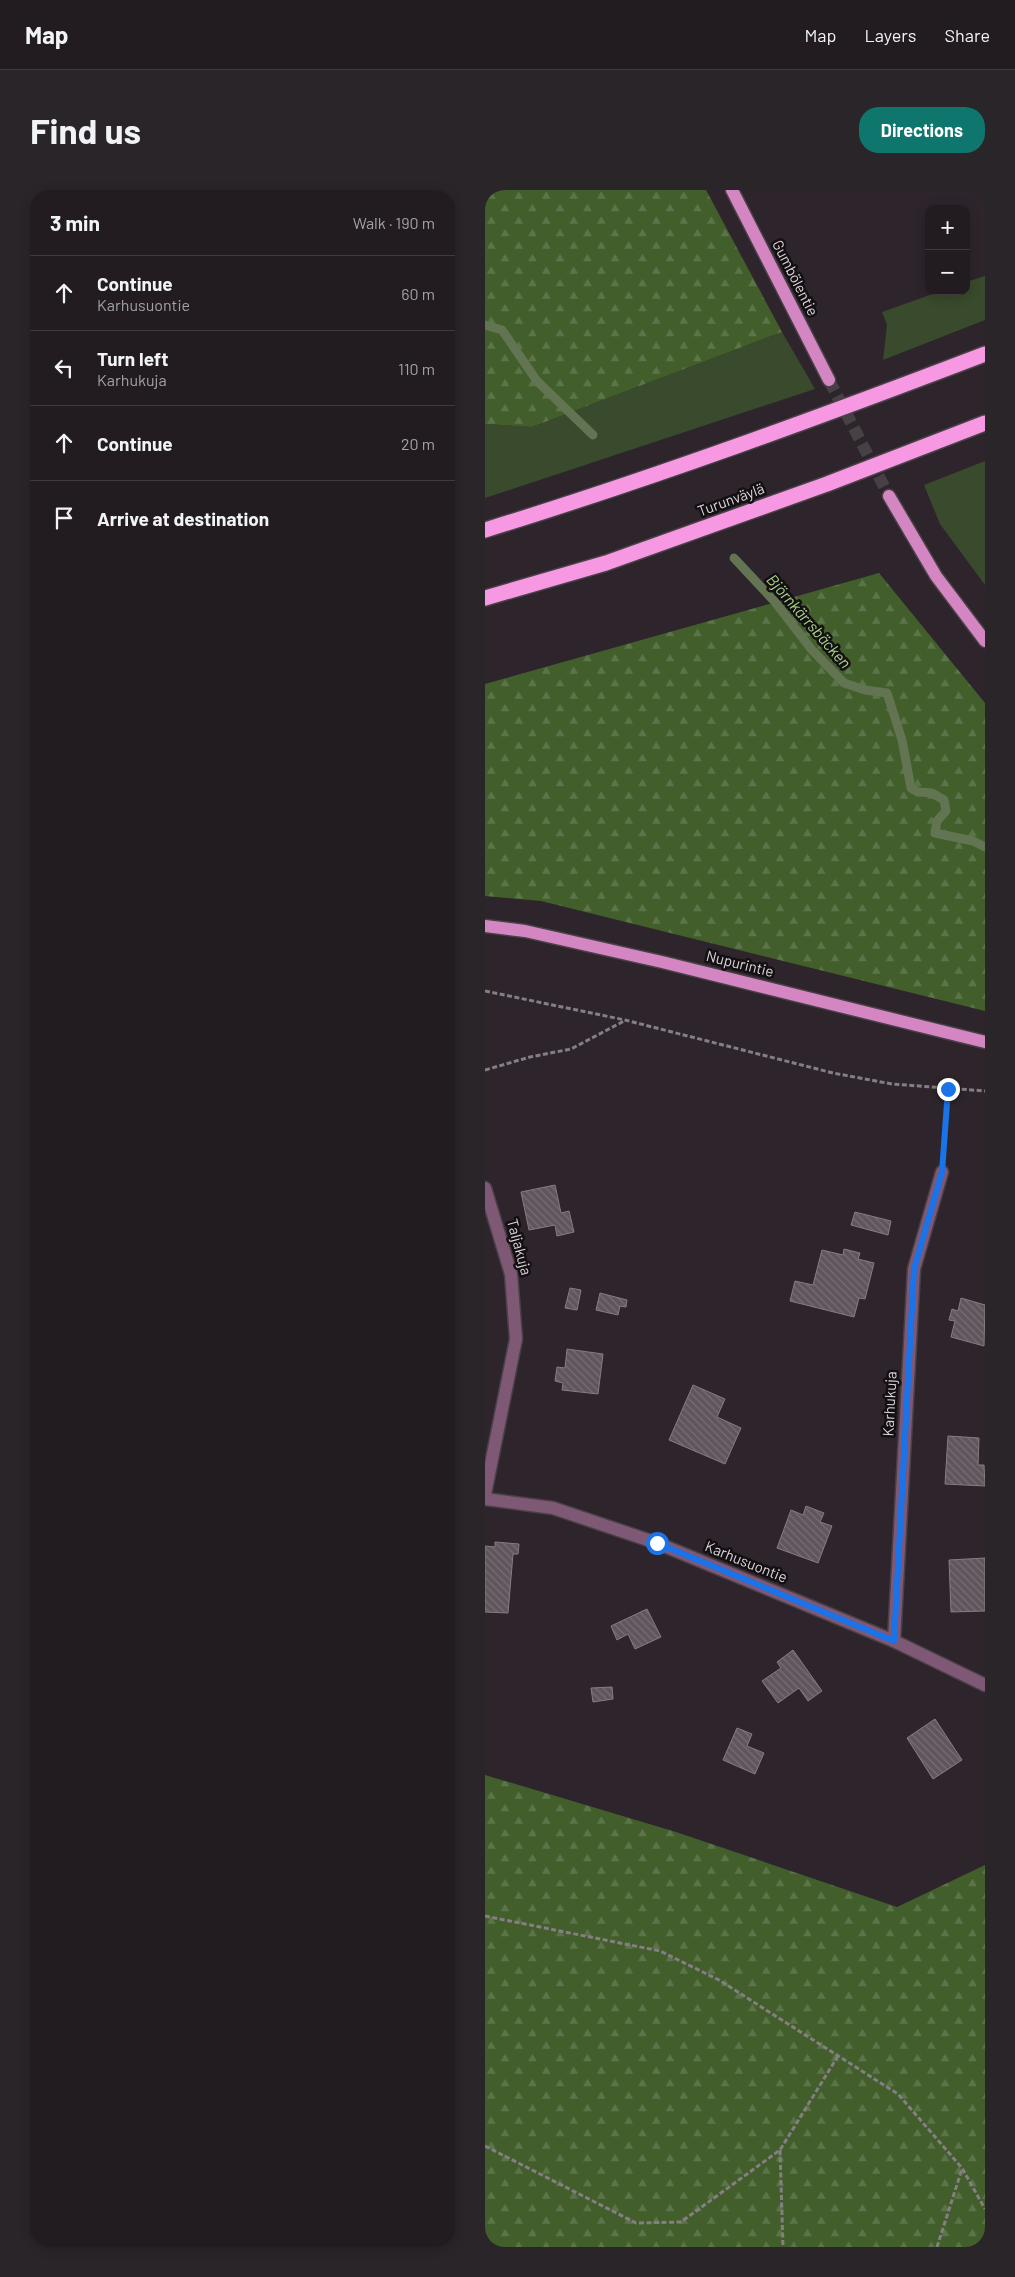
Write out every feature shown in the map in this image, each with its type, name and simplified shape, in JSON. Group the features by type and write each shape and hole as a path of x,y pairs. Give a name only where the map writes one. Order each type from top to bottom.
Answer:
{"highway":[{"path":"485,530 573,503 800,425 985,354"},
{"name":"Turunväylä","path":"485,598 607,563 827,484 985,422"}],"main road":[{"name":"Gumbölentie","path":"732,190 829,380"},
{"path":"889,496 937,576 985,641"},
{"name":"Nupurintie","path":"485,926 525,932 662,962 985,1042"}],"street":[{"name":"Karhukuja","path":"894,1641 914,1269 942,1172"},
{"name":"Taljakuja","path":"485,1188 511,1274 516,1339 485,1494"},
{"name":"Karhusuontie","path":"485,1499 553,1508 657,1543 894,1641 985,1685"}],"path":[{"path":"485,991 625,1020 833,1073 892,1084 985,1091"},
{"path":"485,1070 530,1057 571,1049 625,1020"},
{"path":"942,1172 948,1089"},
{"path":"485,1916 660,1950 719,1980 897,2094 962,2168 985,2209"},
{"path":"485,2146 636,2223 681,2222 780,2150 838,2056"},
{"path":"780,2150 783,2247"},
{"path":"937,2247 962,2168"}],"green space":[{"path":"485,190 706,190 782,332 532,427 485,424"},
{"path":"985,276 985,320 883,360 887,325 882,312 930,295 970,295 970,281"},
{"path":"782,332 815,389 485,498 485,424 532,427"},
{"path":"985,461 985,585 940,524 924,485"},
{"path":"879,573 985,703 985,1011 541,901 485,896 485,684"},
{"path":"485,1775 676,1832 897,1907 985,1865 985,2247 485,2247"}],"building":[{"path":"555,1185 561,1213 569,1211 574,1232 557,1236 555,1225 529,1230 521,1192"},
{"path":"855,1212 891,1221 888,1235 851,1225"},
{"path":"844,1249 860,1253 858,1259 874,1263 865,1299 859,1298 854,1317 790,1301 795,1281 813,1285 822,1250 843,1255"},
{"path":"570,1288 581,1290 577,1310 565,1308"},
{"path":"600,1293 627,1300 626,1307 620,1306 618,1315 596,1310"},
{"path":"961,1298 985,1305 984,1346 951,1337 955,1321 949,1320 952,1309 958,1311"},
{"path":"567,1349 603,1354 598,1394 562,1390 563,1383 555,1381 557,1367 565,1368"},
{"path":"693,1385 725,1399 717,1417 741,1428 725,1464 669,1440"},
{"path":"948,1436 979,1438 978,1465 984,1465 985,1486 945,1484"},
{"path":"806,1506 824,1513 820,1522 832,1526 818,1563 777,1548 791,1510 803,1515"},
{"path":"495,1542 519,1544 518,1554 513,1554 508,1613 485,1612 485,1546 495,1547"},
{"path":"985,1558 985,1611 951,1612 949,1560"},
{"path":"647,1609 661,1637 635,1649 628,1634 617,1640 611,1626"},
{"path":"793,1650 822,1691 808,1701 799,1688 778,1703 762,1681 781,1668 777,1662"},
{"path":"612,1687 613,1699 593,1702 591,1688"},
{"path":"935,1719 962,1760 933,1779 907,1738"},
{"path":"737,1728 752,1734 747,1746 764,1753 755,1774 723,1760"}],"waterway":[{"name":"Björnkärrsbäcken","path":"485,325 502,330 537,381 593,435"},
{"name":"Björnkärrsbäcken","path":"734,558 775,602 812,650 844,683 865,690 887,693 902,740 911,788 918,792 932,793 944,800 946,811 937,821 935,833 973,841 985,847"}],"tunnel":[{"path":"829,380 889,496"}],"route":[{"path":"657,1543 894,1641 914,1269 942,1172 948,1089"}]}
